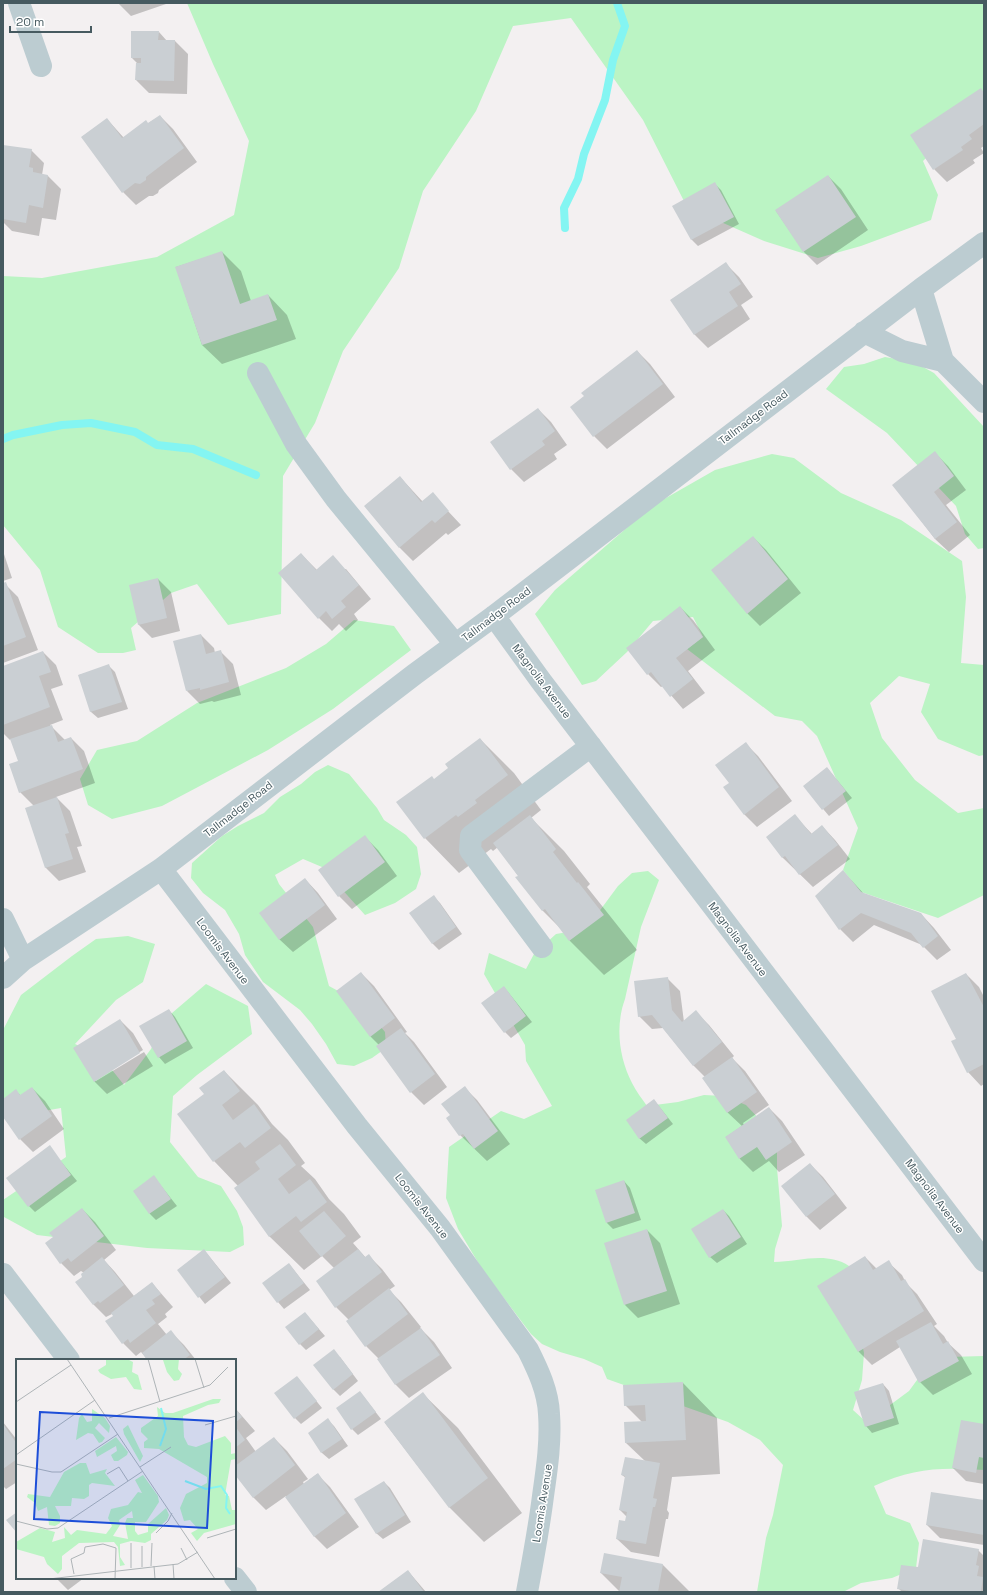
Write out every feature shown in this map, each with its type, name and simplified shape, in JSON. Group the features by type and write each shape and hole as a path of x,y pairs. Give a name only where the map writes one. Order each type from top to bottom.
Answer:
{"street":[{"path":"19,3 41,66"},
{"name":"Tallmadge Road","path":"3,978 23,960 161,869 864,332 984,243"},
{"path":"921,289 943,362 984,402"},
{"path":"864,332 902,351 943,362"},
{"path":"258,374 296,444 309,463 336,499 455,644"},
{"name":"Magnolia Avenue","path":"494,616 541,681 984,1261"},
{"path":"542,947 470,850 471,836 591,746"},
{"name":"Loomis Avenue","path":"161,869 358,1126 440,1228 528,1350 538,1371 545,1392 549,1412 549,1455 537,1539 527,1592"},
{"path":"3,919 23,960"},
{"path":"3,1274 68,1359"},
{"path":"236,1579 246,1592"}],"green space":[{"path":"187,3 984,3 984,101 923,161 938,195 931,220 861,246 818,258 764,241 687,207 643,120 571,18 513,26 476,111 423,191 399,268 343,351 315,423 283,476 281,614 228,625 197,584 171,593 131,628 136,650 123,653 98,653 58,627 40,570 3,525 3,276 42,278 157,257 234,215 249,141 213,64"},
{"path":"885,357 914,362 934,373 984,427 984,548 978,549 965,534 956,506 887,433 826,389 844,367 864,364"},
{"path":"772,454 794,458 841,493 901,520 962,561 966,597 961,663 984,665 984,755 979,756 938,739 921,712 930,684 899,676 870,703 882,738 915,780 958,813 984,808 984,895 938,918 861,892 843,870 858,828 817,736 802,721 775,716 687,649 703,637 693,617 653,621 627,652 596,681 582,685 535,614 555,590 652,506 715,470"},
{"path":"354,620 394,626 411,650 333,709 268,750 162,806 112,819 88,805 80,779 97,750 137,741 197,703 286,668 326,644"},
{"path":"328,765 349,774 377,808 384,820 406,835 417,847 421,874 416,889 395,903 365,915 322,867 303,859 275,875 279,884 313,927 329,986 362,1004 385,1032 386,1048 372,1058 354,1066 337,1064 326,1044 300,1010 263,982 245,955 239,934 225,910 203,893 191,878 192,863 222,836 264,813 280,797 301,784 315,772"},
{"path":"648,871 659,880 641,927 622,1009 619,1031 621,1053 624,1063 635,1089 647,1106 678,1102 704,1095 724,1096 746,1105 765,1125 777,1143 777,1168 782,1226 775,1249 774,1262 822,1258 831,1259 849,1266 846,1286 859,1328 864,1353 862,1380 853,1410 864,1420 886,1408 909,1391 928,1365 947,1357 984,1356 984,1470 928,1470 902,1475 874,1486 886,1514 910,1523 919,1543 916,1568 892,1578 861,1583 843,1592 757,1592 766,1538 773,1515 783,1465 760,1440 728,1422 607,1379 602,1367 542,1344 531,1334 482,1269 458,1229 446,1198 449,1147 501,1111 524,1119 552,1106 526,1061 525,1045 484,974 489,953 526,969 534,954 556,934 580,930 598,913 618,886 632,873"},
{"path":"128,936 155,944 143,982 116,1000 75,1044 101,1056 124,1085 151,1049 165,1019 206,984 248,1006 252,1034 197,1075 173,1096 170,1142 198,1177 221,1186 237,1211 243,1227 244,1245 230,1252 147,1248 37,1235 4,1217 3,1200 66,1157 61,1108 3,1118 3,1030 21,995 72,956 96,939"}],"building":[{"path":"131,31 159,31 158,40 175,40 174,81 135,80 136,63 141,63 141,58 131,58"},
{"path":"981,88 984,93 984,124 969,135 972,139 961,147 963,150 933,170 910,135"},
{"path":"160,115 184,148 146,177 146,180 140,184 135,183 122,193 81,137 107,118 122,138 146,120 148,123"},
{"path":"3,145 32,149 29,167 33,168 33,172 48,175 43,208 29,205 26,223 3,219"},
{"path":"828,175 856,217 803,252 775,210"},
{"path":"715,182 734,217 691,240 672,206"},
{"path":"222,251 240,304 268,294 277,320 202,345 175,267"},
{"path":"726,262 741,284 729,292 738,306 694,335 670,300"},
{"path":"637,350 663,384 593,437 570,407 584,396 581,393"},
{"path":"538,408 555,431 542,441 545,445 510,470 490,442"},
{"path":"935,451 954,476 934,492 957,522 935,539 892,485"},
{"path":"400,476 421,502 433,492 449,511 435,523 432,520 399,548 364,506"},
{"path":"753,536 788,579 747,614 711,570"},
{"path":"301,553 316,570 333,555 359,585 341,601 346,607 332,619 326,611 318,619 278,573"},
{"path":"158,578 167,618 138,625 129,585"},
{"path":"6,582 26,637 3,646 3,583"},
{"path":"680,606 703,637 676,658 693,679 670,697 651,672 647,675 626,648"},
{"path":"201,634 206,654 221,650 229,682 200,690 200,688 186,691 173,641"},
{"path":"43,651 51,672 39,676 50,707 3,725 3,666"},
{"path":"109,664 122,702 90,712 78,675"},
{"path":"52,725 58,742 71,737 83,769 19,793 9,764 18,761 10,739"},
{"path":"480,738 508,775 475,800 477,803 458,817 456,815 424,839 396,802 432,776 434,779 448,768 445,764"},
{"path":"746,742 779,787 744,815 723,787 729,783 715,765"},
{"path":"827,767 846,791 822,810 803,786"},
{"path":"57,797 69,833 65,834 73,859 45,868 25,808"},
{"path":"795,814 811,834 822,825 838,845 799,875 785,856 782,858 766,837"},
{"path":"530,815 556,849 553,852 604,915 569,941 545,909 542,911 515,877 518,876 493,843"},
{"path":"365,835 385,862 338,897 318,870"},
{"path":"843,870 861,892 921,913 938,936 923,948 911,933 861,913 839,930 815,896"},
{"path":"305,878 325,905 279,940 259,913"},
{"path":"434,895 456,927 432,944 409,913"},
{"path":"361,972 395,1018 370,1037 336,991"},
{"path":"966,973 984,1007 984,1064 967,1073 951,1041 956,1039 931,991"},
{"path":"668,977 672,1010 682,1022 696,1010 722,1042 693,1066 652,1015 638,1017 634,981"},
{"path":"504,986 526,1016 504,1033 481,1003"},
{"path":"169,1009 187,1041 158,1058 139,1026"},
{"path":"120,1019 140,1053 94,1082 73,1048"},
{"path":"401,1028 435,1074 410,1093 376,1046"},
{"path":"732,1057 757,1092 727,1113 702,1078"},
{"path":"224,1070 240,1091 222,1105 233,1120 254,1104 271,1128 245,1148 240,1142 213,1162 177,1114 204,1094 199,1088"},
{"path":"465,1086 498,1131 474,1149 463,1134 459,1136 446,1118 450,1115 441,1104"},
{"path":"32,1087 52,1116 19,1140 3,1117 3,1099 16,1089 20,1095"},
{"path":"654,1099 668,1118 639,1139 626,1120"},
{"path":"769,1107 792,1142 766,1160 757,1147 739,1159 725,1137"},
{"path":"280,1144 296,1165 278,1179 289,1194 310,1179 327,1202 301,1222 296,1216 269,1237 234,1188 260,1169 255,1162"},
{"path":"50,1145 71,1175 28,1207 6,1178"},
{"path":"810,1163 835,1194 806,1217 781,1186"},
{"path":"154,1175 171,1199 149,1214 133,1191"},
{"path":"624,1180 635,1213 606,1223 595,1190"},
{"path":"82,1208 104,1236 71,1262 68,1258 60,1264 45,1243 53,1237 49,1233"},
{"path":"723,1209 741,1237 709,1258 691,1229"},
{"path":"324,1211 346,1236 321,1257 299,1231"},
{"path":"647,1229 667,1291 624,1305 604,1243"},
{"path":"204,1249 225,1277 198,1298 177,1270"},
{"path":"358,1249 365,1257 369,1254 382,1272 335,1308 316,1281"},
{"path":"865,1256 873,1270 889,1260 901,1281 905,1279 924,1311 858,1352 817,1286"},
{"path":"102,1257 124,1285 100,1303 98,1301 93,1305 75,1282 82,1277 81,1274"},
{"path":"289,1263 304,1283 277,1303 262,1283"},
{"path":"152,1282 161,1294 152,1300 155,1304 146,1310 156,1323 130,1343 128,1339 122,1344 105,1321 113,1316 111,1313"},
{"path":"389,1288 408,1314 365,1347 346,1321"},
{"path":"305,1312 319,1329 299,1345 285,1327"},
{"path":"931,1322 943,1344 948,1341 959,1361 919,1383 896,1341"},
{"path":"421,1328 440,1355 395,1385 377,1359"},
{"path":"171,1330 190,1355 184,1359 146,1359 142,1353"},
{"path":"334,1349 353,1374 333,1390 313,1365"},
{"path":"297,1376 317,1401 294,1419 274,1393"},
{"path":"683,1382 686,1440 625,1443 624,1422 646,1421 645,1405 624,1406 623,1385"},
{"path":"883,1383 894,1418 865,1427 854,1392"},
{"path":"360,1391 376,1412 351,1430 336,1408"},
{"path":"423,1392 488,1478 449,1508 384,1422"},
{"path":"236,1409 242,1417 236,1422"},
{"path":"328,1418 342,1439 321,1453 308,1433"},
{"path":"961,1420 984,1424 984,1458 979,1457 976,1473 952,1468"},
{"path":"3,1424 16,1443 16,1460 3,1469"},
{"path":"236,1427 245,1440 236,1447"},
{"path":"274,1437 295,1465 253,1498 236,1476 236,1465"},
{"path":"625,1457 660,1463 653,1498 657,1499 655,1507 653,1507 646,1544 616,1539 619,1520 625,1521 627,1512 619,1510 625,1476 621,1475"},
{"path":"318,1473 346,1513 314,1537 285,1497"},
{"path":"384,1481 405,1515 376,1534 354,1499"},
{"path":"931,1492 984,1500 984,1535 926,1525"},
{"path":"16,1513 16,1532 6,1520"},
{"path":"923,1539 979,1549 976,1565 979,1566 977,1576 983,1577 981,1592 917,1592 897,1589 901,1565 918,1567"},
{"path":"604,1553 663,1564 658,1592 619,1592 622,1577 600,1573"},
{"path":"408,1570 424,1592 378,1592"}],"waterway":[{"path":"565,228 564,208 578,179 584,154 605,100 613,60 625,26 617,3"},
{"path":"3,439 13,435 62,425 91,423 135,432 157,445 193,449 256,475"}]}
